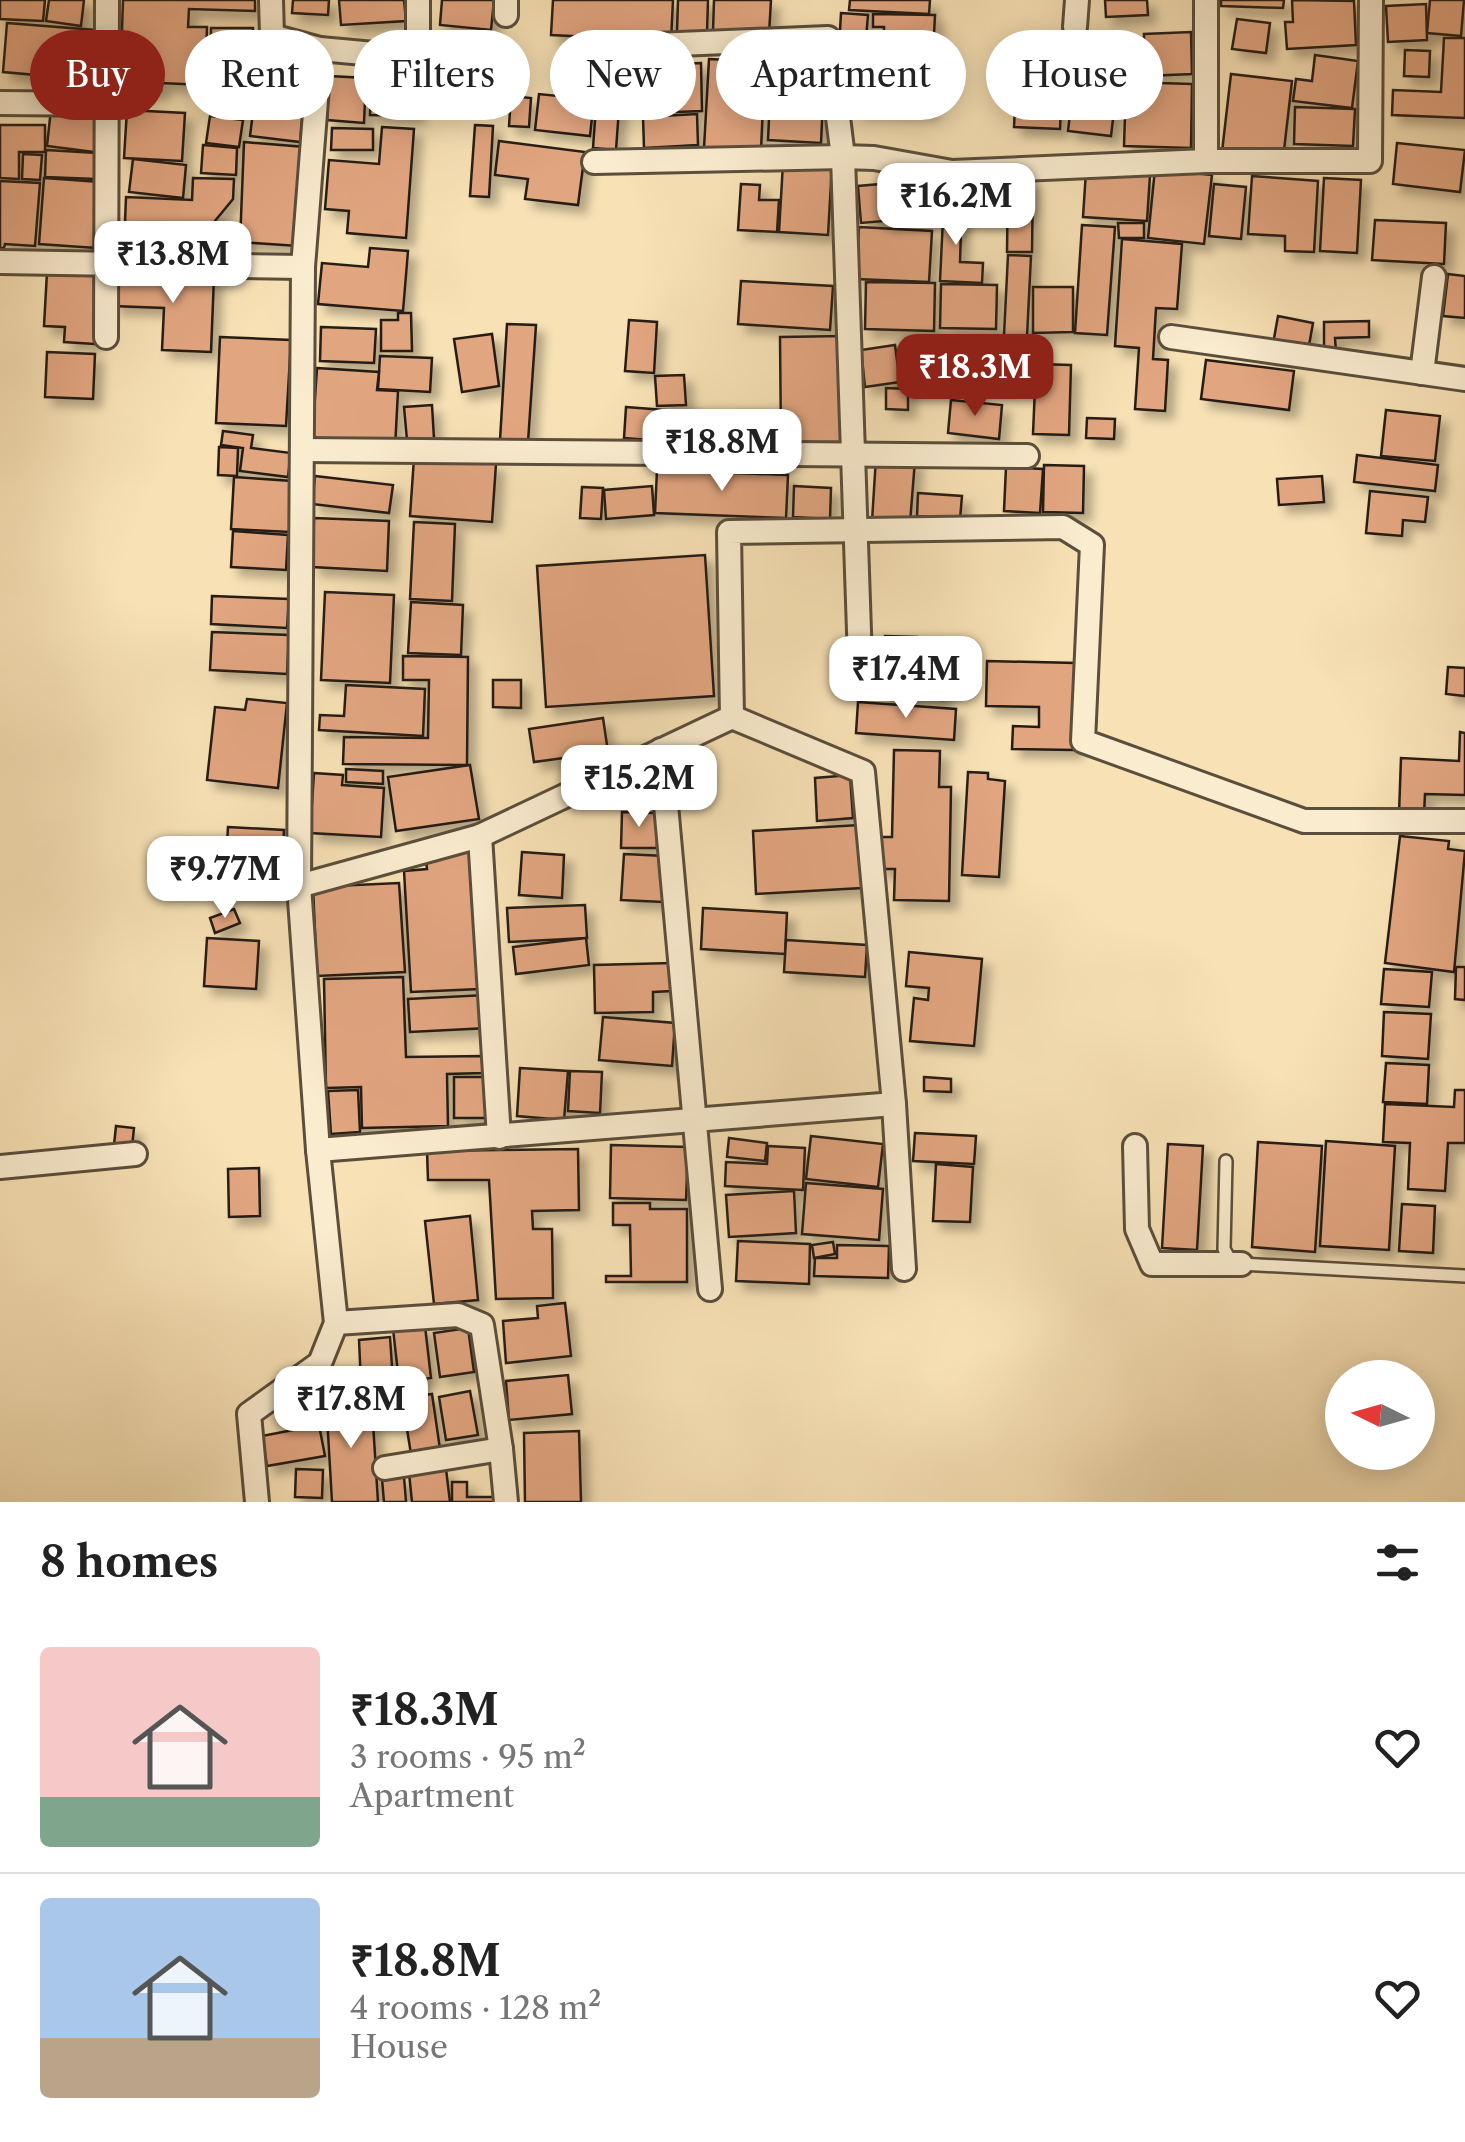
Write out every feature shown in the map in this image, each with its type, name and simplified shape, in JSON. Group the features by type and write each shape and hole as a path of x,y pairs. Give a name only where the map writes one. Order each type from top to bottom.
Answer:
{"street":[{"path":"107,0 108,30"},
{"path":"272,0 272,30"},
{"path":"334,50 418,58 418,0"},
{"path":"1075,27 1078,0"},
{"path":"1206,0 1206,161"},
{"path":"594,162 843,157 874,158 952,172 1206,161 1370,161 1370,0"},
{"path":"696,43 828,38 843,157 860,661"},
{"path":"0,103 30,103"},
{"path":"106,337 108,120"},
{"path":"257,1502 249,1414 320,1363 336,1324 318,1150 299,886 304,267 315,120"},
{"path":"0,262 304,267"},
{"path":"1422,373 1434,277"},
{"path":"1170,337 1465,380"},
{"path":"302,450 1027,456"},
{"path":"732,716 728,532 1063,527 1092,546 1083,741 1304,821 1465,821"},
{"path":"299,886 480,836 732,716 863,772 894,1104 904,1269"},
{"path":"661,750 710,1289"},
{"path":"480,836 499,1137"},
{"path":"318,1150 894,1104"},
{"path":"1135,1146 1137,1228 1152,1264 1241,1264"},
{"path":"0,1168 135,1154"},
{"path":"336,1324 458,1315 482,1324 506,1502"},
{"path":"384,1468 501,1449"}],"lane":[{"path":"1226,1162 1224,1249 1230,1260 1241,1264 1465,1276"}],"building":[{"path":"0,0 45,0 43,21 0,19"},
{"path":"49,0 84,0 81,26 46,21"},
{"path":"123,0 255,0 255,11 189,9 188,27 207,30 185,30 185,84 165,83 165,30 122,30"},
{"path":"293,0 329,0 328,15 292,13"},
{"path":"339,0 404,0 406,21 341,25"},
{"path":"442,0 494,0 491,30 440,25"},
{"path":"553,0 673,0 672,30 551,30"},
{"path":"678,0 708,0 707,33 677,30"},
{"path":"714,0 771,0 769,30 713,32"},
{"path":"850,0 930,0 929,14 849,10"},
{"path":"1105,0 1147,0 1148,15 1106,17"},
{"path":"1221,0 1284,0 1283,8 1221,6"},
{"path":"1292,0 1354,1 1356,45 1287,49 1285,22 1293,22"},
{"path":"1430,0 1464,0 1461,36 1427,33"},
{"path":"1426,4 1427,40 1388,42 1386,6"},
{"path":"841,13 868,15 867,30 840,30"},
{"path":"873,14 935,15 934,30 873,27"},
{"path":"1237,19 1270,23 1266,53 1232,49"},
{"path":"7,23 95,30 30,30 30,74 3,72"},
{"path":"211,28 253,28 253,30"},
{"path":"1191,32 1192,74 1163,75 1163,33"},
{"path":"1444,38 1465,38 1465,118 1392,115 1393,90 1441,92"},
{"path":"1405,50 1430,51 1429,77 1404,76"},
{"path":"1315,55 1358,61 1352,108 1293,101 1296,79 1312,81"},
{"path":"709,59 716,59 716,120 762,120 761,150 704,148"},
{"path":"696,63 701,63 702,111 696,111"},
{"path":"1231,74 1292,81 1283,159 1222,152"},
{"path":"334,76 354,77 354,120 364,123 327,120 334,120"},
{"path":"1163,83 1192,84 1191,148 1124,146 1125,120 1163,120"},
{"path":"539,94 550,95 550,120 592,120 590,136 535,130"},
{"path":"1295,107 1355,109 1353,146 1294,144"},
{"path":"165,112 185,113 182,161 124,158 126,120 165,120"},
{"path":"696,114 698,145 644,148 643,120 696,120"},
{"path":"50,120 97,120 94,152 47,146"},
{"path":"209,120 243,120 239,147 206,143"},
{"path":"252,120 302,120 300,142 250,136"},
{"path":"509,120 529,120 529,127 509,126"},
{"path":"595,120 618,120 616,150 593,148"},
{"path":"769,120 822,120 821,143 768,140"},
{"path":"1014,120 1060,120 1060,129 1014,127"},
{"path":"1069,120 1113,120 1111,136 1068,131"},
{"path":"0,125 45,125 45,152 19,152 19,179 0,178"},
{"path":"475,125 493,126 489,197 470,196"},
{"path":"382,127 414,129 406,238 347,233 349,211 325,209 329,160 379,164"},
{"path":"332,128 373,129 373,150 331,150"},
{"path":"499,141 585,152 578,205 525,199 528,179 495,175"},
{"path":"244,142 305,147 298,246 240,242"},
{"path":"1397,143 1465,150 1460,192 1393,184"},
{"path":"203,145 237,148 236,175 201,173"},
{"path":"46,150 97,153 96,179 45,177"},
{"path":"23,154 42,155 40,180 22,179"},
{"path":"133,159 186,165 183,198 129,192"},
{"path":"783,163 832,165 828,235 779,232"},
{"path":"1155,169 1212,175 1204,244 1148,238"},
{"path":"1086,171 1150,175 1147,221 1083,217"},
{"path":"1252,176 1318,181 1314,252 1285,251 1285,236 1248,234"},
{"path":"44,178 100,182 96,248 39,244"},
{"path":"193,178 234,179 233,199 215,221 214,249 124,246 126,197 192,200"},
{"path":"1324,178 1361,180 1357,253 1320,251"},
{"path":"1008,179 1033,180 1032,252 1007,252"},
{"path":"927,180 930,217 861,223 858,186"},
{"path":"0,181 40,183 35,246 5,244 0,248"},
{"path":"741,184 760,185 759,200 779,200 777,232 738,230"},
{"path":"1214,184 1246,187 1241,239 1209,236"},
{"path":"944,198 962,199 960,262 983,263 982,283 940,281"},
{"path":"1375,220 1446,223 1444,264 1372,260"},
{"path":"1118,223 1144,223 1144,238 1119,238"},
{"path":"1082,225 1115,227 1107,335 1075,333"},
{"path":"859,227 932,231 929,282 856,279"},
{"path":"1122,239 1182,244 1177,309 1156,308 1153,359 1168,360 1165,411 1135,409 1139,348 1115,346"},
{"path":"370,248 408,251 403,311 318,304 322,263 368,267"},
{"path":"1008,255 1031,256 1027,336 1004,335"},
{"path":"47,272 99,275 94,344 64,342 65,327 44,326"},
{"path":"114,273 214,277 211,352 162,350 164,308 113,306"},
{"path":"1448,274 1465,276 1465,318 1443,316"},
{"path":"741,281 833,286 830,330 738,324"},
{"path":"866,282 935,283 934,331 865,329"},
{"path":"941,284 997,285 996,329 940,328"},
{"path":"1033,287 1073,287 1073,332 1033,333"},
{"path":"398,313 411,313 412,351 381,351 381,320 398,320"},
{"path":"1278,316 1313,323 1308,351 1273,344"},
{"path":"629,320 657,322 654,373 625,371"},
{"path":"1369,321 1369,337 1335,338 1336,352 1324,352 1324,322"},
{"path":"507,324 536,325 528,442 500,440"},
{"path":"321,327 376,329 374,363 320,361"},
{"path":"492,334 499,386 462,392 454,339"},
{"path":"842,336 842,442 781,442 780,337"},
{"path":"220,337 291,340 286,426 216,423"},
{"path":"895,345 900,382 865,387 861,350"},
{"path":"47,352 95,354 93,399 45,397"},
{"path":"380,356 432,358 430,392 378,389"},
{"path":"1206,360 1294,371 1289,410 1201,399"},
{"path":"1036,364 1071,365 1069,435 1033,434"},
{"path":"317,368 379,372 377,390 398,391 395,448 312,442"},
{"path":"684,375 686,405 657,406 655,376"},
{"path":"886,388 908,389 908,410 886,409"},
{"path":"951,400 1002,405 999,439 948,433"},
{"path":"432,405 434,439 407,440 404,407"},
{"path":"626,407 677,411 675,442 624,438"},
{"path":"1386,410 1440,416 1435,461 1381,456"},
{"path":"1087,418 1115,419 1114,439 1086,438"},
{"path":"223,431 253,435 251,448 291,453 288,477 240,471 243,448 221,445"},
{"path":"219,447 238,448 237,476 218,475"},
{"path":"1357,455 1438,465 1435,491 1354,482"},
{"path":"414,458 496,464 492,522 410,516"},
{"path":"876,458 915,460 910,523 872,521"},
{"path":"1044,465 1084,466 1083,513 1043,512"},
{"path":"1006,467 1043,469 1040,513 1004,511"},
{"path":"657,470 788,475 786,518 655,513"},
{"path":"315,476 393,485 389,513 312,504"},
{"path":"1322,476 1324,502 1279,505 1277,479"},
{"path":"234,477 292,481 290,532 231,529"},
{"path":"652,486 654,515 606,519 604,490"},
{"path":"794,486 831,488 830,519 793,517"},
{"path":"582,487 603,488 601,519 580,518"},
{"path":"1370,491 1428,497 1425,522 1403,520 1402,536 1366,533"},
{"path":"918,493 962,496 960,519 917,516"},
{"path":"314,518 389,521 387,571 312,567"},
{"path":"414,522 455,524 452,601 410,599"},
{"path":"233,531 288,535 286,570 231,567"},
{"path":"705,555 714,696 546,707 537,566"},
{"path":"325,592 394,595 390,683 321,680"},
{"path":"212,596 289,599 287,628 211,624"},
{"path":"411,602 463,605 461,655 408,653"},
{"path":"212,632 289,635 287,674 210,670"},
{"path":"885,636 917,637 917,653 945,654 943,700 882,698"},
{"path":"403,656 468,657 467,765 343,764 344,737 428,738 429,680 403,680"},
{"path":"987,661 1076,663 1074,750 1012,749 1013,726 1039,727 1039,707 986,706"},
{"path":"1448,667 1465,668 1465,696 1446,694"},
{"path":"493,680 521,680 521,708 493,707"},
{"path":"346,685 425,689 423,736 319,730 320,715 344,716"},
{"path":"247,699 287,703 278,788 207,780 215,707 245,710"},
{"path":"858,702 956,709 954,740 856,733"},
{"path":"603,718 608,752 534,762 529,729"},
{"path":"1460,732 1465,733 1465,795 1425,794 1424,814 1399,814 1401,758 1459,761"},
{"path":"894,750 940,751 939,787 951,787 949,901 894,900 895,869 878,869 878,837 892,837"},
{"path":"470,765 479,819 396,831 388,777"},
{"path":"346,769 383,771 383,784 346,782"},
{"path":"968,772 988,773 988,779 1005,781 999,877 962,875"},
{"path":"314,773 343,775 342,785 384,788 381,837 310,833"},
{"path":"850,775 853,818 817,821 815,778"},
{"path":"622,812 657,813 657,848 621,848"},
{"path":"860,825 862,888 756,894 753,831"},
{"path":"228,827 284,830 282,863 226,860"},
{"path":"1400,836 1449,841 1448,849 1465,851 1454,972 1385,963"},
{"path":"472,849 480,989 411,992 404,871 427,869 425,852"},
{"path":"522,852 564,855 562,898 519,895"},
{"path":"624,854 665,856 663,902 621,900"},
{"path":"211,860 283,866 281,899 208,893"},
{"path":"399,883 405,972 317,976 313,887"},
{"path":"585,905 587,938 509,942 507,908"},
{"path":"703,908 787,913 785,954 701,949"},
{"path":"234,909 240,923 215,933 210,918"},
{"path":"207,938 259,941 256,989 204,986"},
{"path":"586,938 589,965 516,974 513,947"},
{"path":"786,940 867,945 865,977 784,972"},
{"path":"909,952 982,959 974,1046 910,1041 914,998 928,1000 929,988 906,986"},
{"path":"672,963 672,991 653,992 653,1012 595,1013 594,965"},
{"path":"1456,967 1465,967 1465,1000 1455,999"},
{"path":"1384,969 1432,972 1429,1007 1381,1004"},
{"path":"403,977 406,1057 484,1056 484,1073 447,1074 448,1126 362,1128 361,1087 326,1088 324,979"},
{"path":"486,995 488,1028 410,1032 408,999"},
{"path":"1384,1012 1431,1014 1428,1059 1382,1056"},
{"path":"603,1017 675,1023 672,1066 599,1060"},
{"path":"1386,1063 1429,1065 1427,1104 1383,1102"},
{"path":"520,1068 568,1071 564,1120 517,1116"},
{"path":"570,1071 602,1072 600,1113 568,1111"},
{"path":"454,1077 491,1077 491,1118 454,1118"},
{"path":"924,1077 951,1079 951,1092 924,1091"},
{"path":"358,1090 360,1132 331,1134 328,1091"},
{"path":"1455,1090 1465,1090 1465,1143 1448,1143 1445,1191 1408,1189 1410,1143 1383,1142 1385,1104 1454,1107"},
{"path":"116,1126 134,1128 132,1147 114,1145"},
{"path":"915,1133 976,1136 974,1164 913,1161"},
{"path":"811,1136 883,1144 878,1187 806,1179"},
{"path":"729,1138 767,1143 765,1161 727,1157"},
{"path":"1326,1141 1395,1146 1389,1250 1320,1246"},
{"path":"1258,1142 1322,1146 1315,1252 1252,1247"},
{"path":"1168,1144 1203,1146 1197,1250 1162,1248"},
{"path":"611,1145 688,1147 686,1200 610,1198"},
{"path":"768,1146 805,1148 803,1190 725,1186 726,1162 767,1164"},
{"path":"578,1149 579,1210 532,1211 533,1229 552,1229 553,1298 496,1299 489,1180 428,1180 427,1151"},
{"path":"936,1164 973,1167 970,1222 933,1221"},
{"path":"259,1168 260,1216 229,1217 228,1169"},
{"path":"806,1183 883,1189 879,1240 802,1234"},
{"path":"794,1191 796,1233 729,1237 726,1195"},
{"path":"613,1203 687,1209 687,1282 606,1282 606,1276 631,1276 630,1225 613,1225"},
{"path":"1402,1204 1435,1206 1433,1253 1399,1251"},
{"path":"470,1216 478,1300 434,1304 425,1221"},
{"path":"738,1241 810,1244 809,1284 736,1281"},
{"path":"833,1242 835,1254 814,1258 812,1245"},
{"path":"837,1245 889,1246 888,1278 814,1276 815,1258 837,1258"},
{"path":"565,1303 571,1356 506,1363 503,1321 538,1318 537,1306"},
{"path":"425,1326 431,1378 399,1382 393,1329"},
{"path":"468,1328 474,1372 440,1377 434,1333"},
{"path":"390,1337 393,1381 361,1383 359,1340"},
{"path":"568,1375 572,1414 509,1420 506,1381"},
{"path":"470,1391 478,1435 446,1440 439,1397"},
{"path":"432,1394 440,1449 411,1454 402,1398"},
{"path":"367,1396 369,1424 373,1423 378,1502 332,1502 326,1399"},
{"path":"319,1425 325,1456 267,1466 262,1436"},
{"path":"579,1431 581,1502 525,1502 524,1433"},
{"path":"296,1469 323,1470 322,1498 295,1497"},
{"path":"446,1469 450,1502 412,1502 409,1473"},
{"path":"404,1477 406,1502 384,1502 382,1479"},
{"path":"452,1482 467,1482 467,1497 498,1497 498,1502 452,1502"}]}
